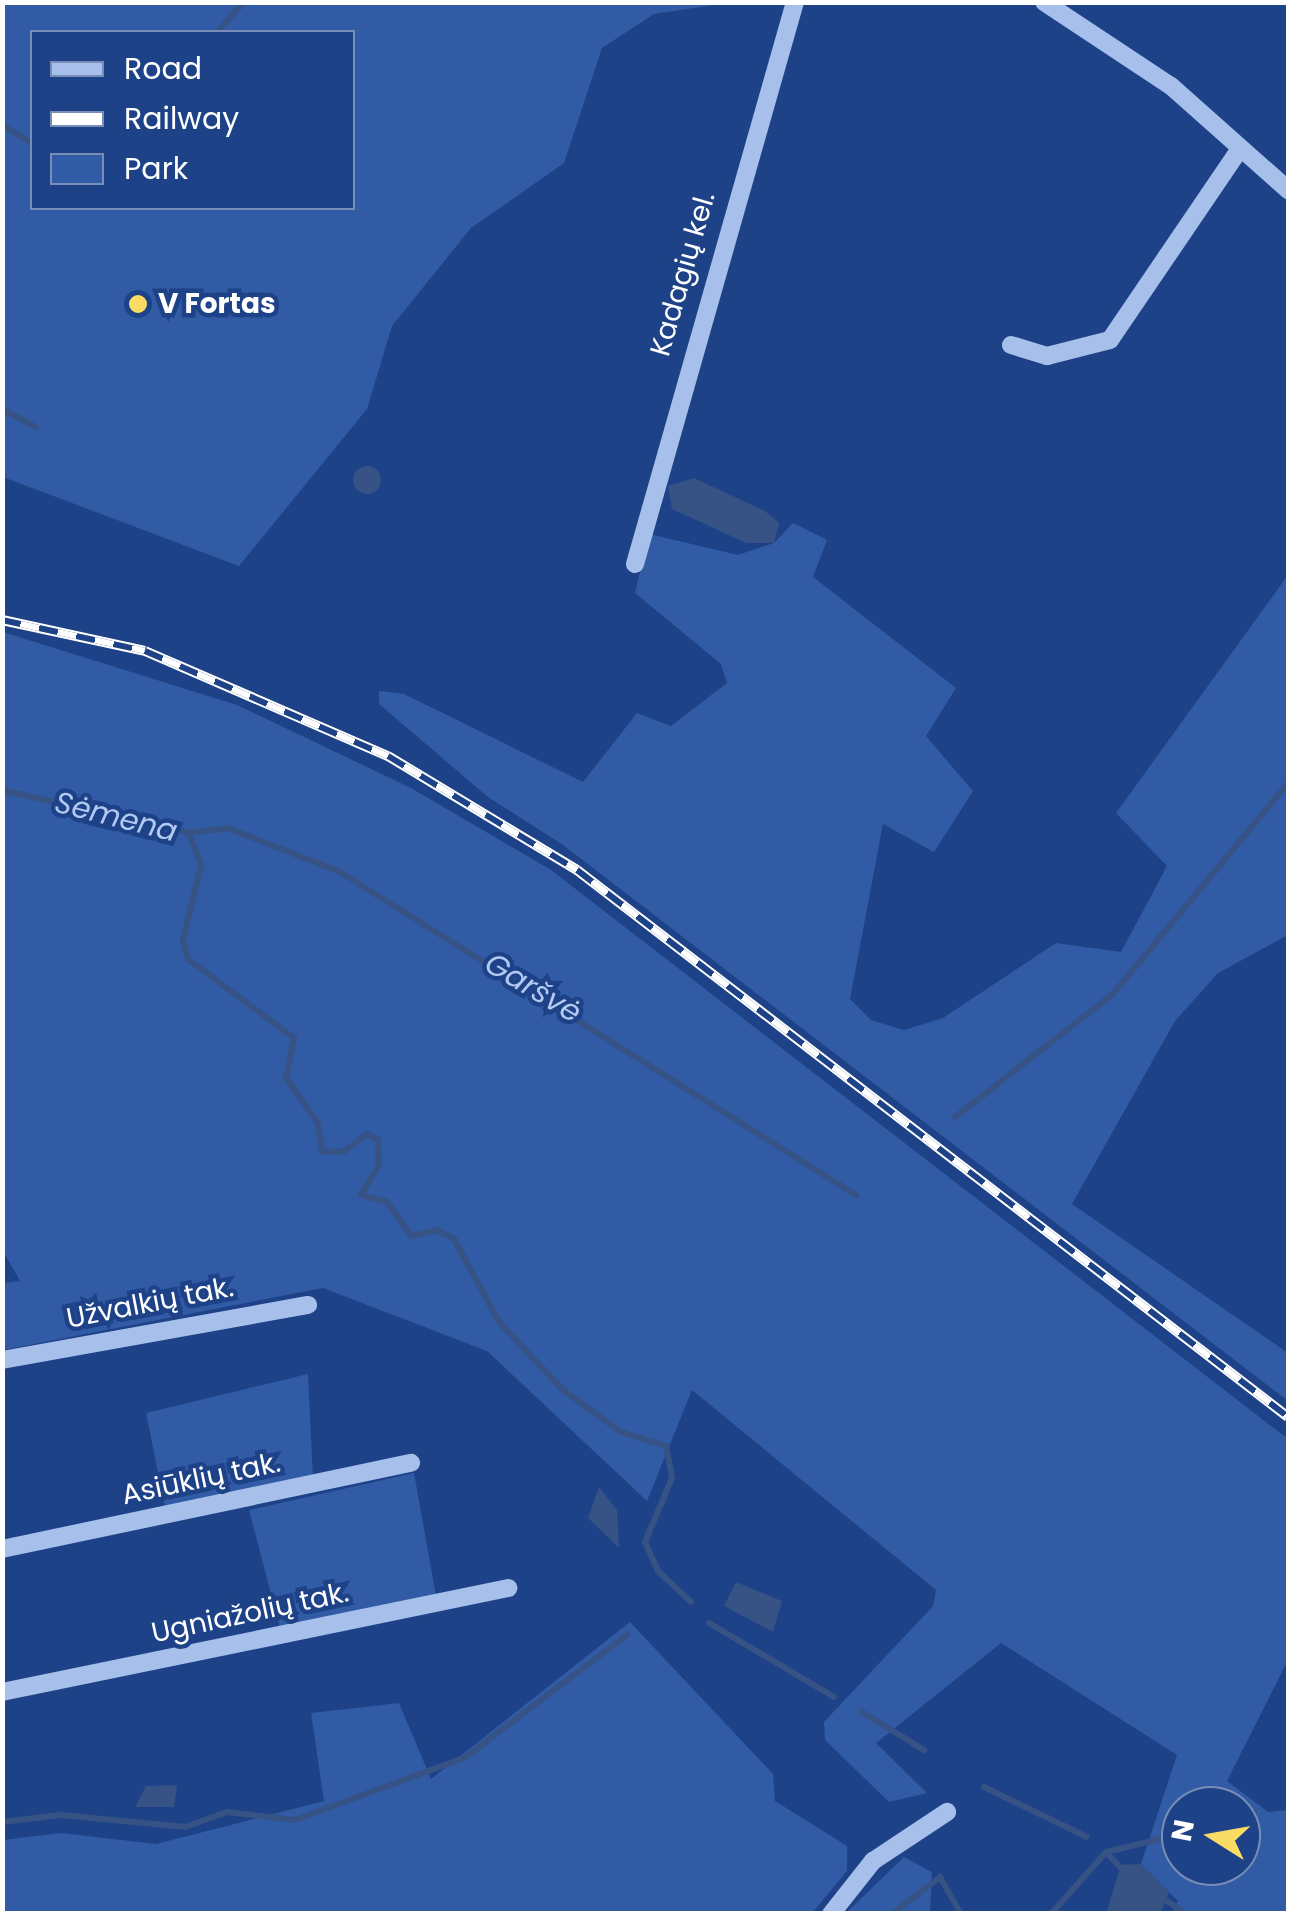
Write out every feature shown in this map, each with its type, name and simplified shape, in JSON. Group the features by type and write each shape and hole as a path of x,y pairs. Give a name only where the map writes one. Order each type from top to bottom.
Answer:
{"street":[{"name":"Kadagių kel.","path":"636,564 795,2"},
{"path":"1044,2 1171,86 1288,190"},
{"path":"1011,345 1047,356 1110,340 1239,150"},
{"name":"Užvalkių tak.","path":"2,1360 308,1305"},
{"name":"Asiūklių tak.","path":"2,1549 411,1463"},
{"name":"Ugniažolių tak.","path":"2,1692 508,1588"},
{"path":"831,1914 873,1861 947,1812"}],"green space":[{"path":"2,3 727,3 654,14 602,48 564,163 471,228 392,326 367,409 239,566 3,477"},
{"path":"793,523 827,540 813,577 956,688 926,736 973,791 934,852 883,824 850,999 871,1020 904,1030 943,1018 1056,943 1121,952 1167,866 1116,813 1288,575 1288,935 1218,973 1175,1021 1072,1204 1288,1353 1288,1401 563,845 488,797 379,704 379,691 404,694 583,782 637,713 671,726 727,683 721,664 635,593 649,534 738,555 774,543"},
{"path":"3,632 237,705 411,788 551,870 1288,1439 1288,1660 1227,1781 1234,1786 1167,1786 1177,1755 1001,1643 876,1743 927,1793 889,1802 825,1740 824,1722 933,1606 936,1590 692,1390 647,1501 487,1351 323,1288 3,1350 3,1283 20,1281 3,1251"},
{"path":"308,1374 313,1479 165,1507 146,1413"},
{"path":"414,1473 436,1596 280,1628 249,1510"},
{"path":"630,1622 773,1774 775,1801 847,1846 847,1871 812,1913 3,1913 3,1840 61,1833 156,1844 324,1801 311,1713 399,1703 431,1779"},
{"path":"1161,1803 1161,1884 1141,1864"},
{"path":"1261,1807 1268,1812 1288,1810 1288,1913 1171,1913 1178,1901 1163,1886 1261,1886"},
{"path":"904,1857 932,1872 930,1913 846,1913"}],"shaded area":[{"path":"367,466 377,470 381,480 377,490 367,494 357,490 353,480 357,470"},
{"path":"694,478 765,511 779,523 774,543 746,543 672,509 668,486"},
{"path":"599,1487 617,1510 619,1548 588,1518"},
{"path":"736,1582 782,1601 773,1632 724,1606"},
{"path":"177,1785 174,1807 135,1807 146,1786"},
{"path":"1141,1864 1169,1892 1161,1913 1106,1913 1121,1865"}],"waterway":[{"path":"219,30 244,2"},
{"path":"2,125 30,142"},
{"path":"2,409 36,427"},
{"name":"Garšvė","path":"955,1117 1113,994 1288,783"},
{"name":"Sėmena","path":"2,790 189,833 201,865 183,940 188,959 294,1038 286,1078 318,1123 322,1152 345,1151 367,1134 378,1140 379,1165 361,1195 387,1202 412,1236 437,1230 454,1239 499,1322 564,1391 621,1432 666,1446 672,1478 645,1542 658,1571 691,1602"},
{"name":"Garšvė","path":"189,833 228,828 340,872 856,1195"},
{"name":"Sėmena","path":"709,1623 834,1697"},
{"path":"2,1822 61,1815 185,1827 227,1812 295,1820 466,1757 628,1634"},
{"name":"Sėmena","path":"862,1712 924,1750"},
{"name":"Sėmena","path":"984,1787 1087,1837"},
{"name":"Sėmena","path":"1051,1914 1106,1852 1161,1839"},
{"name":"Sėmena","path":"1106,1852 1124,1871"},
{"path":"892,1914 940,1877 961,1914"},
{"name":"Sėmena","path":"1159,1896 1187,1914"}],"railway":[{"path":"2,620 145,651 388,756 577,870 1288,1417"}],"place":[{"name":"V Fortas","path":"138,304"}]}
